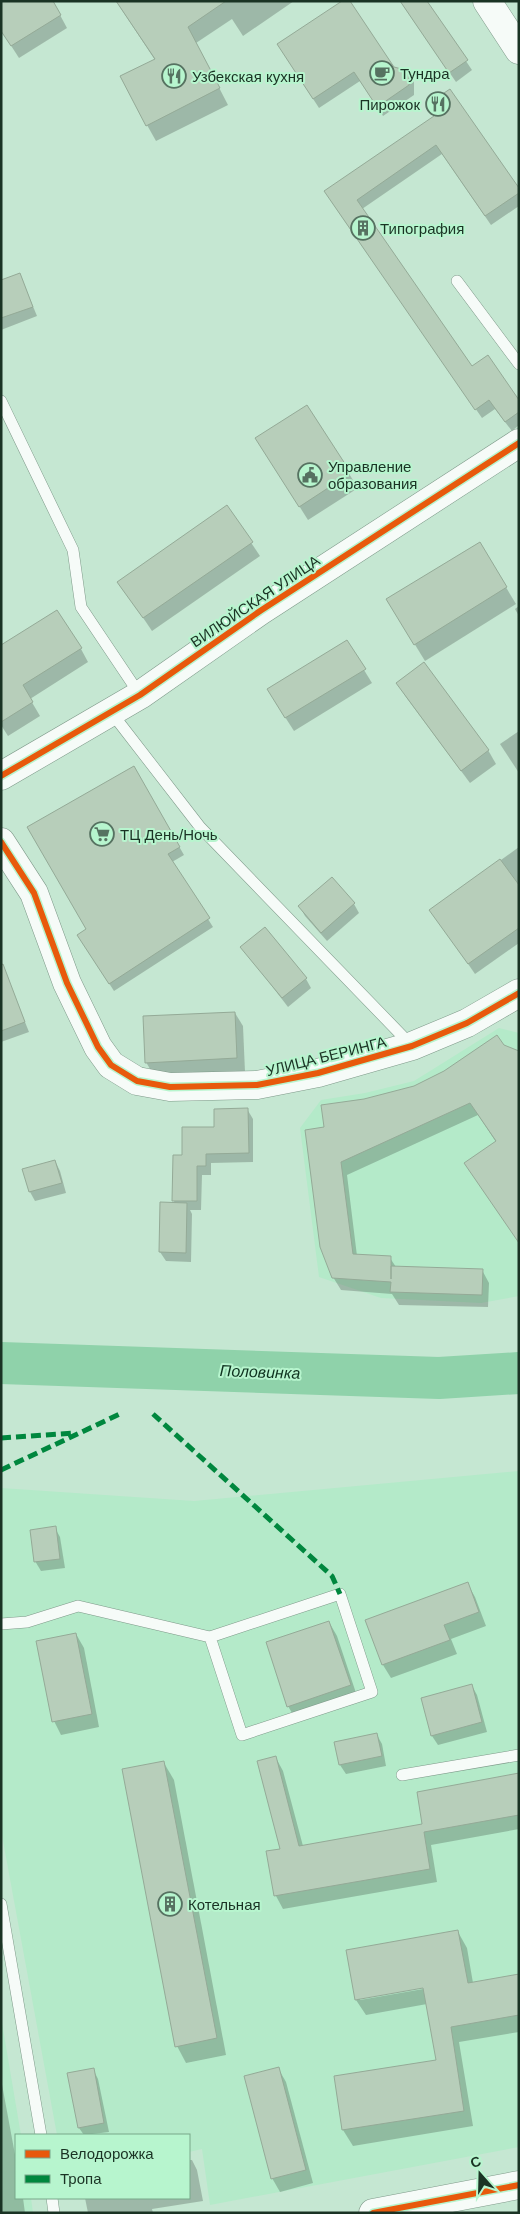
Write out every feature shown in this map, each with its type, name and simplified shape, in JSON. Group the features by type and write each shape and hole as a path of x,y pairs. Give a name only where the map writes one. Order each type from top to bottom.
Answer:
{"street":[{"path":"487,1 519,50"},
{"name":"ВИЛЮЙСКАЯ УЛИЦА","path":"1,776 140,696 260,611 519,443"},
{"name":"УЛИЦА БЕРИНГА","path":"1,842 34,893 66,983 98,1047 110,1065 137,1081 170,1087 257,1085 318,1073 412,1046 467,1023 519,993"},
{"path":"373,2213 519,2185"}],"lane":[{"path":"457,282 519,364"},
{"path":"1,401 72,550 81,607 140,696"},
{"path":"111,712 200,827 412,1046"},
{"path":"1,1624 27,1622 78,1606 210,1637 340,1594 372,1692 242,1735 210,1637"},
{"path":"402,1775 519,1755"},
{"path":"1,1904 41,2134"},
{"path":"52,2199 54,2213"}],"shaded area":[{"path":"499,1028 519,1033 519,1296 481,1303 381,1298 319,1277 300,1128 321,1100 365,1093 414,1081"},
{"path":"519,1471 519,2147 210,2205 202,2149 190,2152 190,2134 57,2134 1,1830 1,1488 194,1501"},
{"path":"1,2017 21,2134 15,2134 15,2199 31,2199 33,2213 1,2213"}],"building":[{"path":"1,1 53,1 61,15 11,46 1,31"},
{"path":"116,1 226,1 188,27 220,88 146,126 120,76 155,59"},
{"path":"342,1 350,1 394,67 409,71 409,85 377,107 354,72 313,99 277,44"},
{"path":"400,1 427,1 468,60 449,73"},
{"name":"Типография","path":"450,89 519,188 519,193 485,216 436,145 357,200 472,366 488,355 519,400 519,412 505,422 489,400 475,410 324,191 434,116 426,105"},
{"path":"20,273 33,307 1,318 1,280"},
{"path":"307,405 351,473 299,507 255,438"},
{"path":"227,505 253,542 143,618 117,582"},
{"path":"480,542 507,587 414,645 386,599"},
{"path":"57,610 82,648 23,685 33,702 1,722 1,645"},
{"path":"347,640 366,669 285,718 267,689"},
{"path":"424,662 489,750 461,771 396,683"},
{"path":"134,766 180,847 168,854 210,918 109,984 77,935 86,929 27,827"},
{"path":"500,859 519,885 519,928 468,964 429,910"},
{"path":"332,877 355,903 321,933 298,906"},
{"path":"265,927 307,978 282,998 240,947"},
{"path":"3,964 25,1022 1,1031 1,965"},
{"path":"235,1012 237,1058 145,1063 143,1016"},
{"path":"497,1035 504,1045 519,1051 519,1243 464,1163 496,1141 470,1103 341,1162 353,1254 391,1256 391,1266 483,1269 482,1295 390,1292 391,1282 332,1278 320,1247 305,1130 324,1127 321,1105 364,1099 414,1086 444,1071"},
{"path":"248,1108 249,1153 206,1154 206,1166 197,1166 197,1201 172,1201 173,1155 182,1155 182,1127 214,1127 214,1109"},
{"path":"55,1160 62,1183 29,1192 22,1169"},
{"path":"160,1202 187,1203 186,1253 159,1252"},
{"path":"56,1526 60,1559 34,1562 30,1530"},
{"path":"468,1582 479,1612 444,1625 450,1640 382,1665 365,1620"},
{"path":"329,1621 351,1685 287,1707 266,1642"},
{"path":"76,1633 92,1714 52,1722 36,1641"},
{"path":"472,1684 482,1722 431,1736 421,1698"},
{"path":"377,1733 382,1756 339,1765 334,1742"},
{"path":"276,1756 299,1846 422,1824 417,1792 519,1773 519,1815 424,1832 430,1869 274,1896 266,1851 280,1849 257,1761"},
{"name":"Котельная","path":"164,1761 217,2038 175,2047 122,1769"},
{"path":"458,1930 468,1983 519,1974 519,2015 451,2027 464,2111 342,2130 334,2076 436,2060 423,1988 355,2000 346,1950"},
{"path":"279,2067 306,2170 271,2179 244,2076"},
{"path":"94,2068 104,2123 78,2128 67,2073"}],"waterway":[{"name":"Половинка","path":"1,1363 439,1378 519,1373"}],"marked path":[{"path":"1,1470 122,1413"},
{"path":"153,1414 332,1576 340,1594"},
{"path":"1,1438 75,1433"}],"cycle path":[{"path":"1,776 140,695 260,611 519,443"},
{"path":"1,842 34,893 67,983 98,1047 111,1065 137,1081 170,1087 257,1085 318,1073 412,1046 467,1023 519,993"},
{"path":"373,2213 519,2185"}],"place":[{"name":"Тундра","path":"382,73"},
{"name":"Узбекская кухня","path":"174,76"},
{"name":"Пирожок","path":"438,104"},
{"name":"Типография","path":"363,228"},
{"name":"Управление образования","path":"310,475"},
{"name":"ТЦ День/Ночь","path":"102,834"},
{"name":"Котельная","path":"170,1904"}]}
